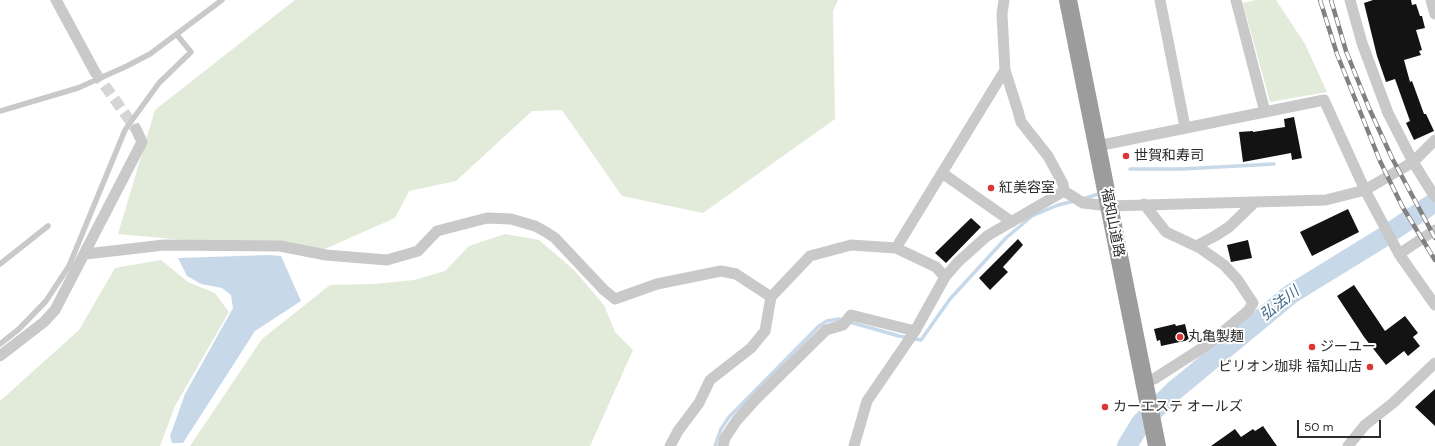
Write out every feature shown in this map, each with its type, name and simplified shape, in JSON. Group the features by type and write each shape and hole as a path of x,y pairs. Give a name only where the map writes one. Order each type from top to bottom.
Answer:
{"highway":[{"name":"福知山道路","path":"1068,0 1157,446"}],"street":[{"path":"56,0 96,72"},
{"path":"1004,0 1002,14 1005,70 1021,122 1048,156 1063,184 1064,191 1083,203 1109,206 1326,200 1365,190 1413,162 1435,140"},
{"path":"1160,0 1185,127"},
{"path":"1236,0 1265,112"},
{"path":"1350,0 1377,85 1388,113 1413,162 1433,195"},
{"path":"1431,0 1435,14"},
{"path":"896,248 1005,70"},
{"path":"1097,146 1324,100 1365,190 1399,254 1435,305"},
{"path":"0,356 44,322 55,310 86,254 142,142 136,129"},
{"path":"942,173 1012,222"},
{"path":"854,446 867,401 915,331 945,277 958,262 987,236 1064,191"},
{"path":"1196,246 1215,236 1229,226 1254,203"},
{"path":"1144,204 1166,232 1196,246 1224,265 1237,279 1253,303 1248,311 1207,345 1154,379 1145,388"},
{"path":"86,254 164,245 280,246 326,255 387,260 418,251 436,231 487,218 511,219 535,226 555,238 604,290 615,299 657,284 721,271 736,274 771,297"},
{"path":"1399,254 1435,230"},
{"path":"670,446 678,431 699,403 710,380 751,348 764,331 771,297 810,256 851,245 896,248 936,267 945,277"},
{"path":"723,446 736,420 756,399 826,330 843,325 851,314 915,331"},
{"path":"1348,446 1366,424 1393,403 1435,363"}],"lane":[{"path":"0,111 78,88 144,57 177,35 222,0"},
{"path":"0,344 19,329 46,301 69,266 125,130 159,82 191,52 177,35"},
{"path":"0,264 48,226"}],"green space":[{"path":"295,0 838,0 833,11 835,119 703,213 622,196 562,110 532,111 456,181 409,191 395,218 318,252 118,234 155,110"},
{"path":"1256,0 1276,0 1305,44 1327,92 1270,102 1243,3"},
{"path":"505,234 539,240 574,270 604,305 615,332 633,350 590,446 190,446 262,339 330,285 374,284 414,280 445,271 469,246"},
{"path":"161,260 188,282 215,293 229,312 175,406 160,446 0,446 0,401 79,330 115,268"}],"water":[{"path":"269,255 281,256 301,301 255,331 183,443 172,443 170,436 185,394 233,308 231,295 222,288 201,284 187,276 178,258"}],"building":[{"path":"1373,0 1411,0 1412,5 1416,4 1420,16 1422,16 1425,28 1416,30 1422,50 1419,51 1421,55 1404,60 1410,82 1412,81 1424,114 1426,114 1434,131 1414,140 1406,123 1410,121 1395,79 1386,82 1377,56 1364,3"},
{"path":"1294,117 1302,158 1292,160 1291,153 1243,162 1239,132 1253,132 1285,127 1284,119"},
{"path":"1348,209 1359,232 1312,256 1300,232"},
{"path":"971,218 981,227 946,263 935,253"},
{"path":"1018,239 1023,245 1003,267 1008,272 990,290 979,278"},
{"path":"1248,240 1252,258 1231,262 1227,245"},
{"path":"1354,285 1385,331 1405,316 1418,333 1413,337 1420,346 1408,356 1404,351 1386,365 1364,337 1337,296"},
{"path":"1175,324 1176,326 1185,324 1189,340 1161,346 1160,340 1157,341 1154,329"},
{"path":"1435,389 1435,426 1415,407"},
{"path":"1263,426 1277,446 1211,446 1235,429 1241,437 1253,429 1255,431"}],"waterway":[{"path":"1130,169 1182,169 1274,164"},
{"path":"1082,199 1099,194"},
{"path":"715,446 721,429 729,417 819,326 827,321 839,319 899,336 921,340 950,299 1006,238 1032,216 1058,205 1074,201"},
{"name":"弘法川","path":"1127,446 1141,423 1175,390 1291,294 1382,238 1435,202"}],"tunnel":[{"path":"95,72 136,129"}],"railway":[{"path":"1320,0 1337,54 1380,161 1402,206 1435,260"},
{"path":"1331,0 1346,51 1369,108 1392,158 1435,238"}],"place":[{"name":"世賀和寿司","path":"1126,156"},
{"name":"紅美容室","path":"991,188"},
{"name":"丸亀製麺","path":"1180,337"},
{"name":"ジーユー","path":"1312,347"},
{"name":"ビリオン珈琲 福知山店","path":"1370,367"},
{"name":"カーエステ オールズ","path":"1105,407"}]}
